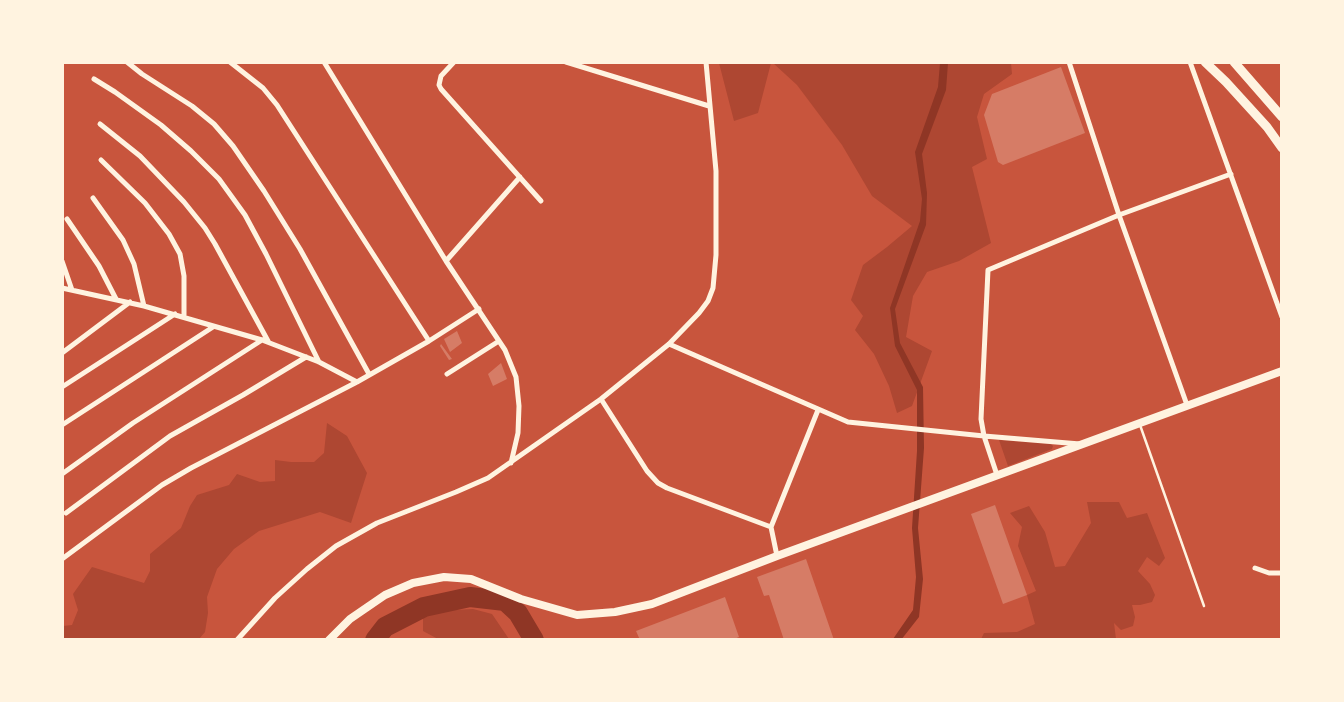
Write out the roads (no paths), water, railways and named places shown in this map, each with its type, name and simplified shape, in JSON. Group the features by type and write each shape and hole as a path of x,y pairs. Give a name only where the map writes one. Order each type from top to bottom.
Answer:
{"main road":[{"path":"1205,62 1267,127 1282,148"},
{"path":"1234,62 1282,117"},
{"path":"329,640 350,619 385,595 413,583 444,577 471,578 521,599 577,615 615,612 652,604 777,556 1282,371"}],"street":[{"path":"127,62 142,74 192,106 214,124 232,146 264,191 300,249 369,374"},
{"path":"230,62 263,88 277,105 429,341"},
{"path":"324,62 446,261 505,350 516,377 520,406 518,433 511,463"},
{"path":"454,62 441,76 438,85 541,201"},
{"path":"566,62 709,106"},
{"path":"237,640 274,598 336,546 377,523 488,478 511,463 601,399 669,344 708,301 715,276 717,218 716,171 706,62"},
{"path":"1069,62 1119,215 1188,405"},
{"path":"1190,62 1282,317"},
{"path":"94,79 161,125 191,151 219,180 245,215 319,362"},
{"path":"100,124 140,156 184,202 205,228 265,341"},
{"path":"101,160 145,203 173,240 180,254 184,276 184,317"},
{"path":"998,475 984,436 981,418 988,270 1119,215 1231,174"},
{"path":"446,261 520,177"},
{"path":"93,198 123,240 134,264 144,306"},
{"path":"67,219 99,266 116,299"},
{"path":"62,261 72,290"},
{"path":"62,288 130,302 265,341 319,362 357,382"},
{"path":"62,353 130,302"},
{"path":"62,559 162,485 357,382 429,341 478,309"},
{"path":"62,387 175,314"},
{"path":"62,425 213,327"},
{"path":"62,474 148,414 265,341"},
{"path":"447,374 499,341"},
{"path":"669,344 848,422 1083,444"},
{"path":"66,513 170,436 306,357"},
{"path":"601,399 647,471 658,483 771,526"},
{"path":"777,556 771,526 818,410"},
{"path":"1255,568 1268,573 1282,573"}],"lane":[{"path":"1139,423 1204,606"}],"waterway":[{"path":"375,640 385,627 424,607 470,597 505,601 518,613 534,640"}]}
